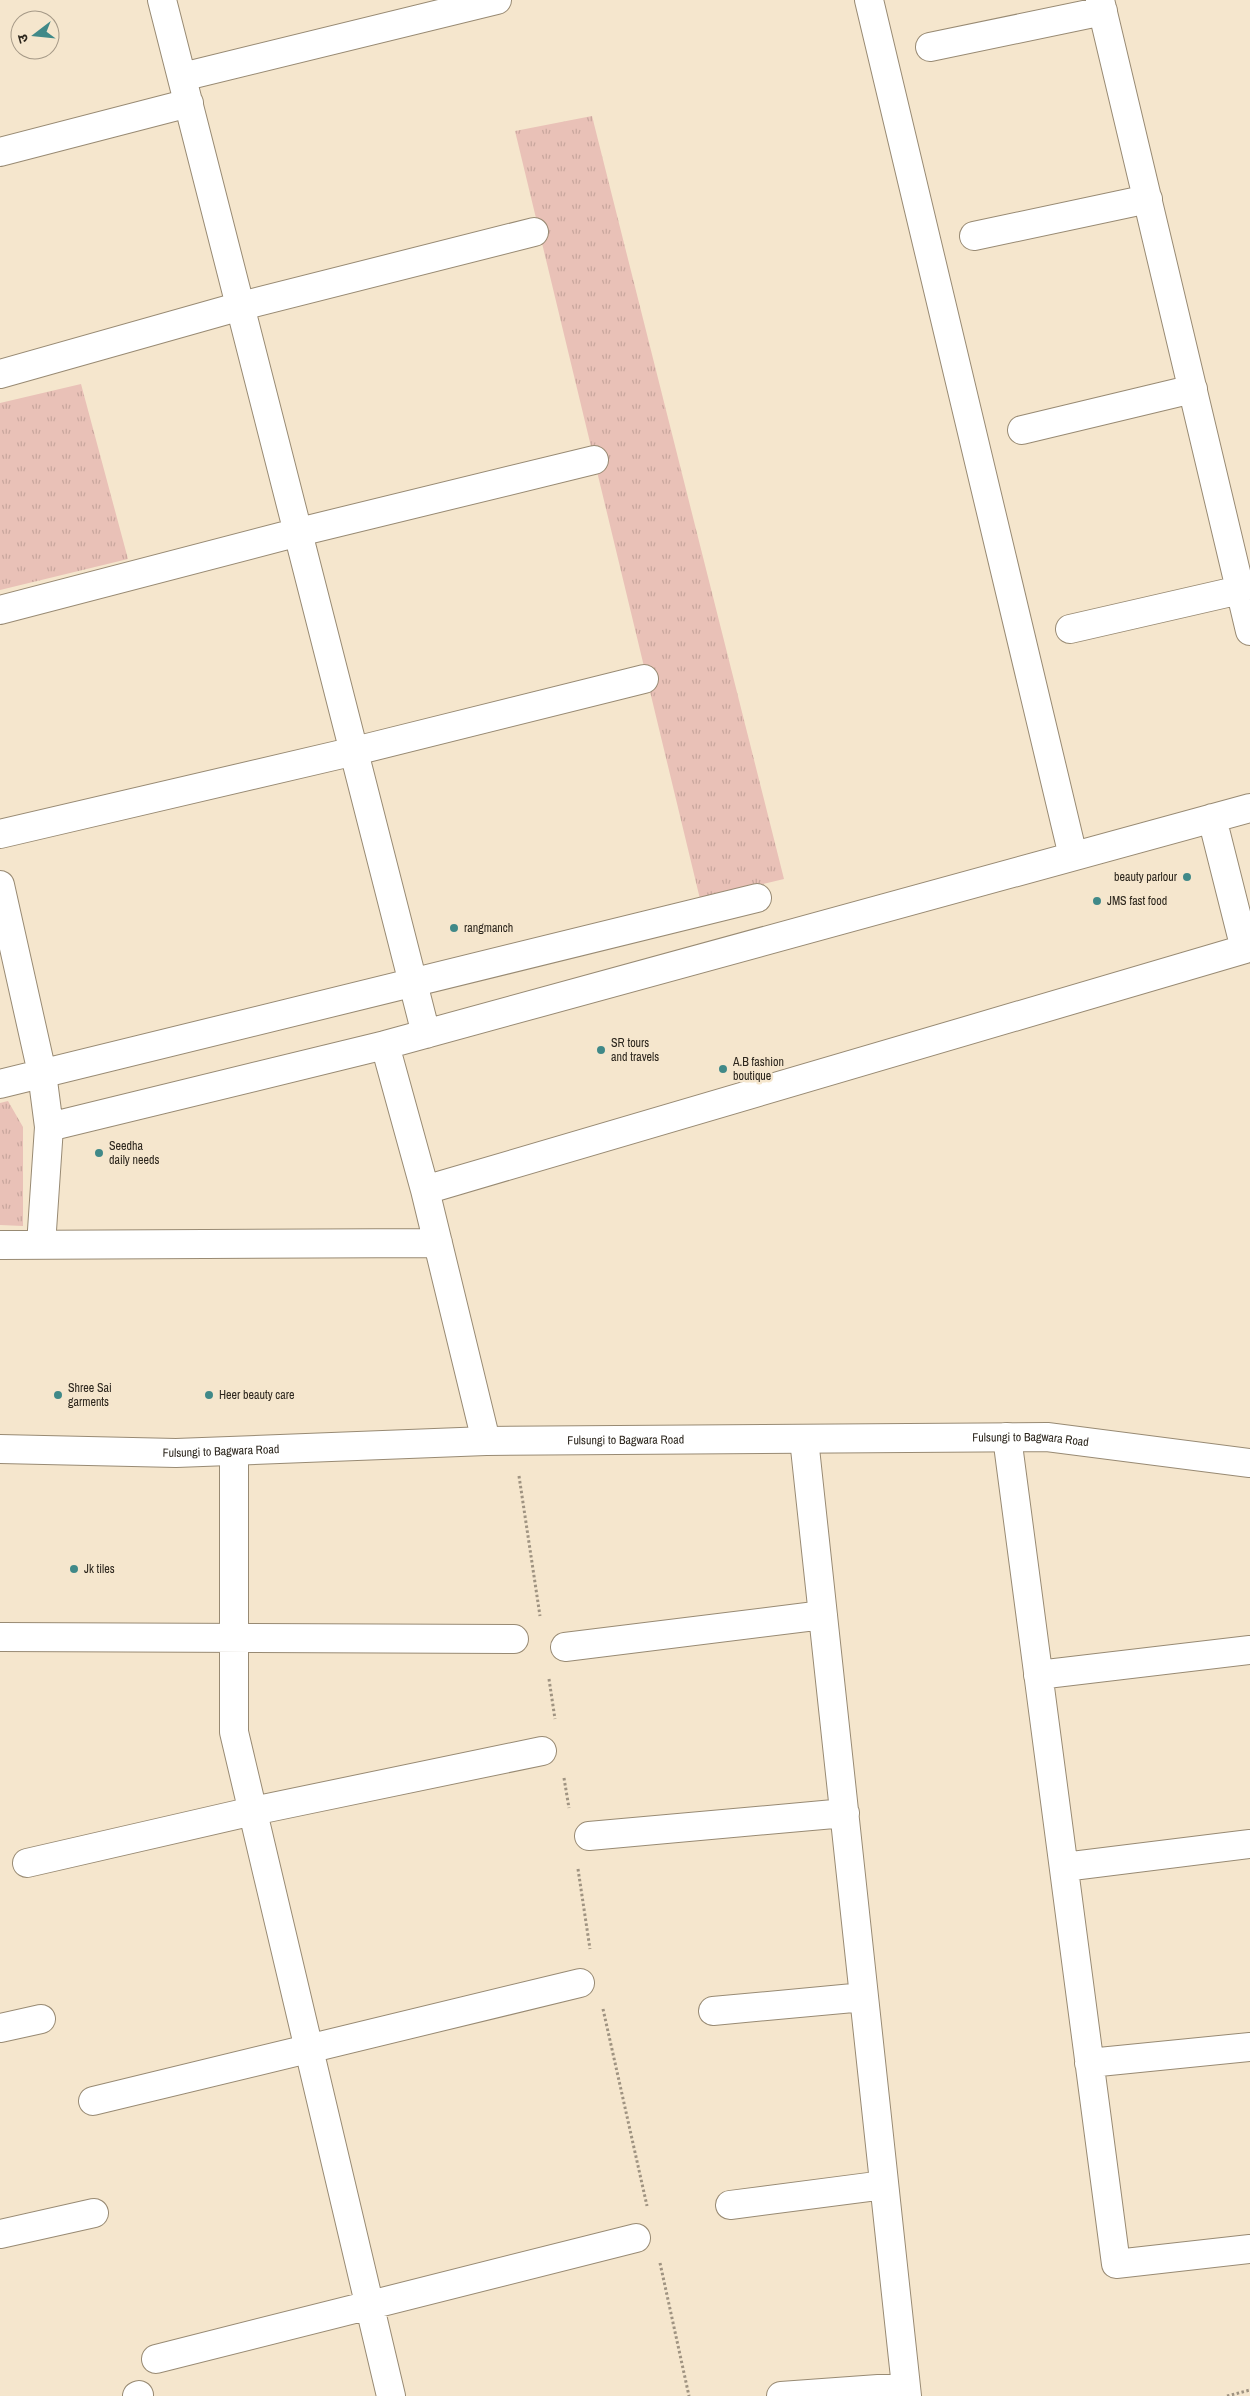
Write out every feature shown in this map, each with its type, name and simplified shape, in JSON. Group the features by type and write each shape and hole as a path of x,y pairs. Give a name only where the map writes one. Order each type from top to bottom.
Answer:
{"street":[{"path":"162,0 426,1034"},
{"path":"0,152 186,90 497,0"},
{"path":"869,0 1073,856"},
{"path":"930,47 1102,6 1250,631"},
{"path":"974,236 1148,199"},
{"path":"0,374 241,306 534,232"},
{"path":"1022,430 1192,389"},
{"path":"0,610 299,532 594,460"},
{"path":"1070,630 1240,590"},
{"path":"0,834 355,751 644,679"},
{"path":"49,1127 385,1045 1250,808"},
{"path":"425,1190 1245,949 1212,818"},
{"path":"0,886 42,1073 49,1127 41,1245"},
{"path":"0,1084 757,898"},
{"path":"385,1045 425,1190 486,1441"},
{"path":"0,1245 438,1243"},
{"path":"1007,1437 1116,2264 1250,2248"},
{"name":"Fulsungi to Bagwara Road","path":"0,1449 176,1453 486,1441 1047,1437 1250,1463"},
{"path":"781,2396 906,2391 804,1439"},
{"path":"234,1452 234,1732 391,2396"},
{"path":"566,1647 823,1615"},
{"path":"0,1637 514,1639"},
{"path":"1038,1675 1250,1650"},
{"path":"27,1863 253,1811 542,1751"},
{"path":"589,1836 844,1813"},
{"path":"1064,1867 1250,1844"},
{"path":"93,2101 309,2050 586,1970"},
{"path":"713,2011 864,1998"},
{"path":"0,2028 41,2019"},
{"path":"1089,2063 1250,2047"},
{"path":"730,2205 884,2185"},
{"path":"0,2234 94,2213"},
{"path":"156,2359 636,2238"}],"path":[{"path":"514,1441 540,1616"},
{"path":"549,1675 556,1724"},
{"path":"564,1773 569,1812"},
{"path":"577,1861 586,1970"},
{"path":"602,2007 648,2211"},
{"path":"659,2260 689,2396"},
{"path":"1227,2396 1250,2390"}],"green space":[{"path":"592,116 784,879 700,899 515,131"},
{"path":"81,384 128,559 0,590 0,403"},
{"path":"8,1101 23,1127 23,1226 0,1225 0,1103"}],"place":[{"name":"beauty parlour","path":"1187,877"},
{"name":"JMS fast food","path":"1097,901"},
{"name":"rangmanch","path":"454,928"},
{"name":"SR tours and travels","path":"601,1050"},
{"name":"A.B fashion boutique","path":"723,1069"},
{"name":"Seedha daily needs","path":"99,1153"},
{"name":"Shree Sai garments","path":"58,1395"},
{"name":"Heer beauty care","path":"209,1395"},
{"name":"Jk tiles","path":"74,1569"}]}
